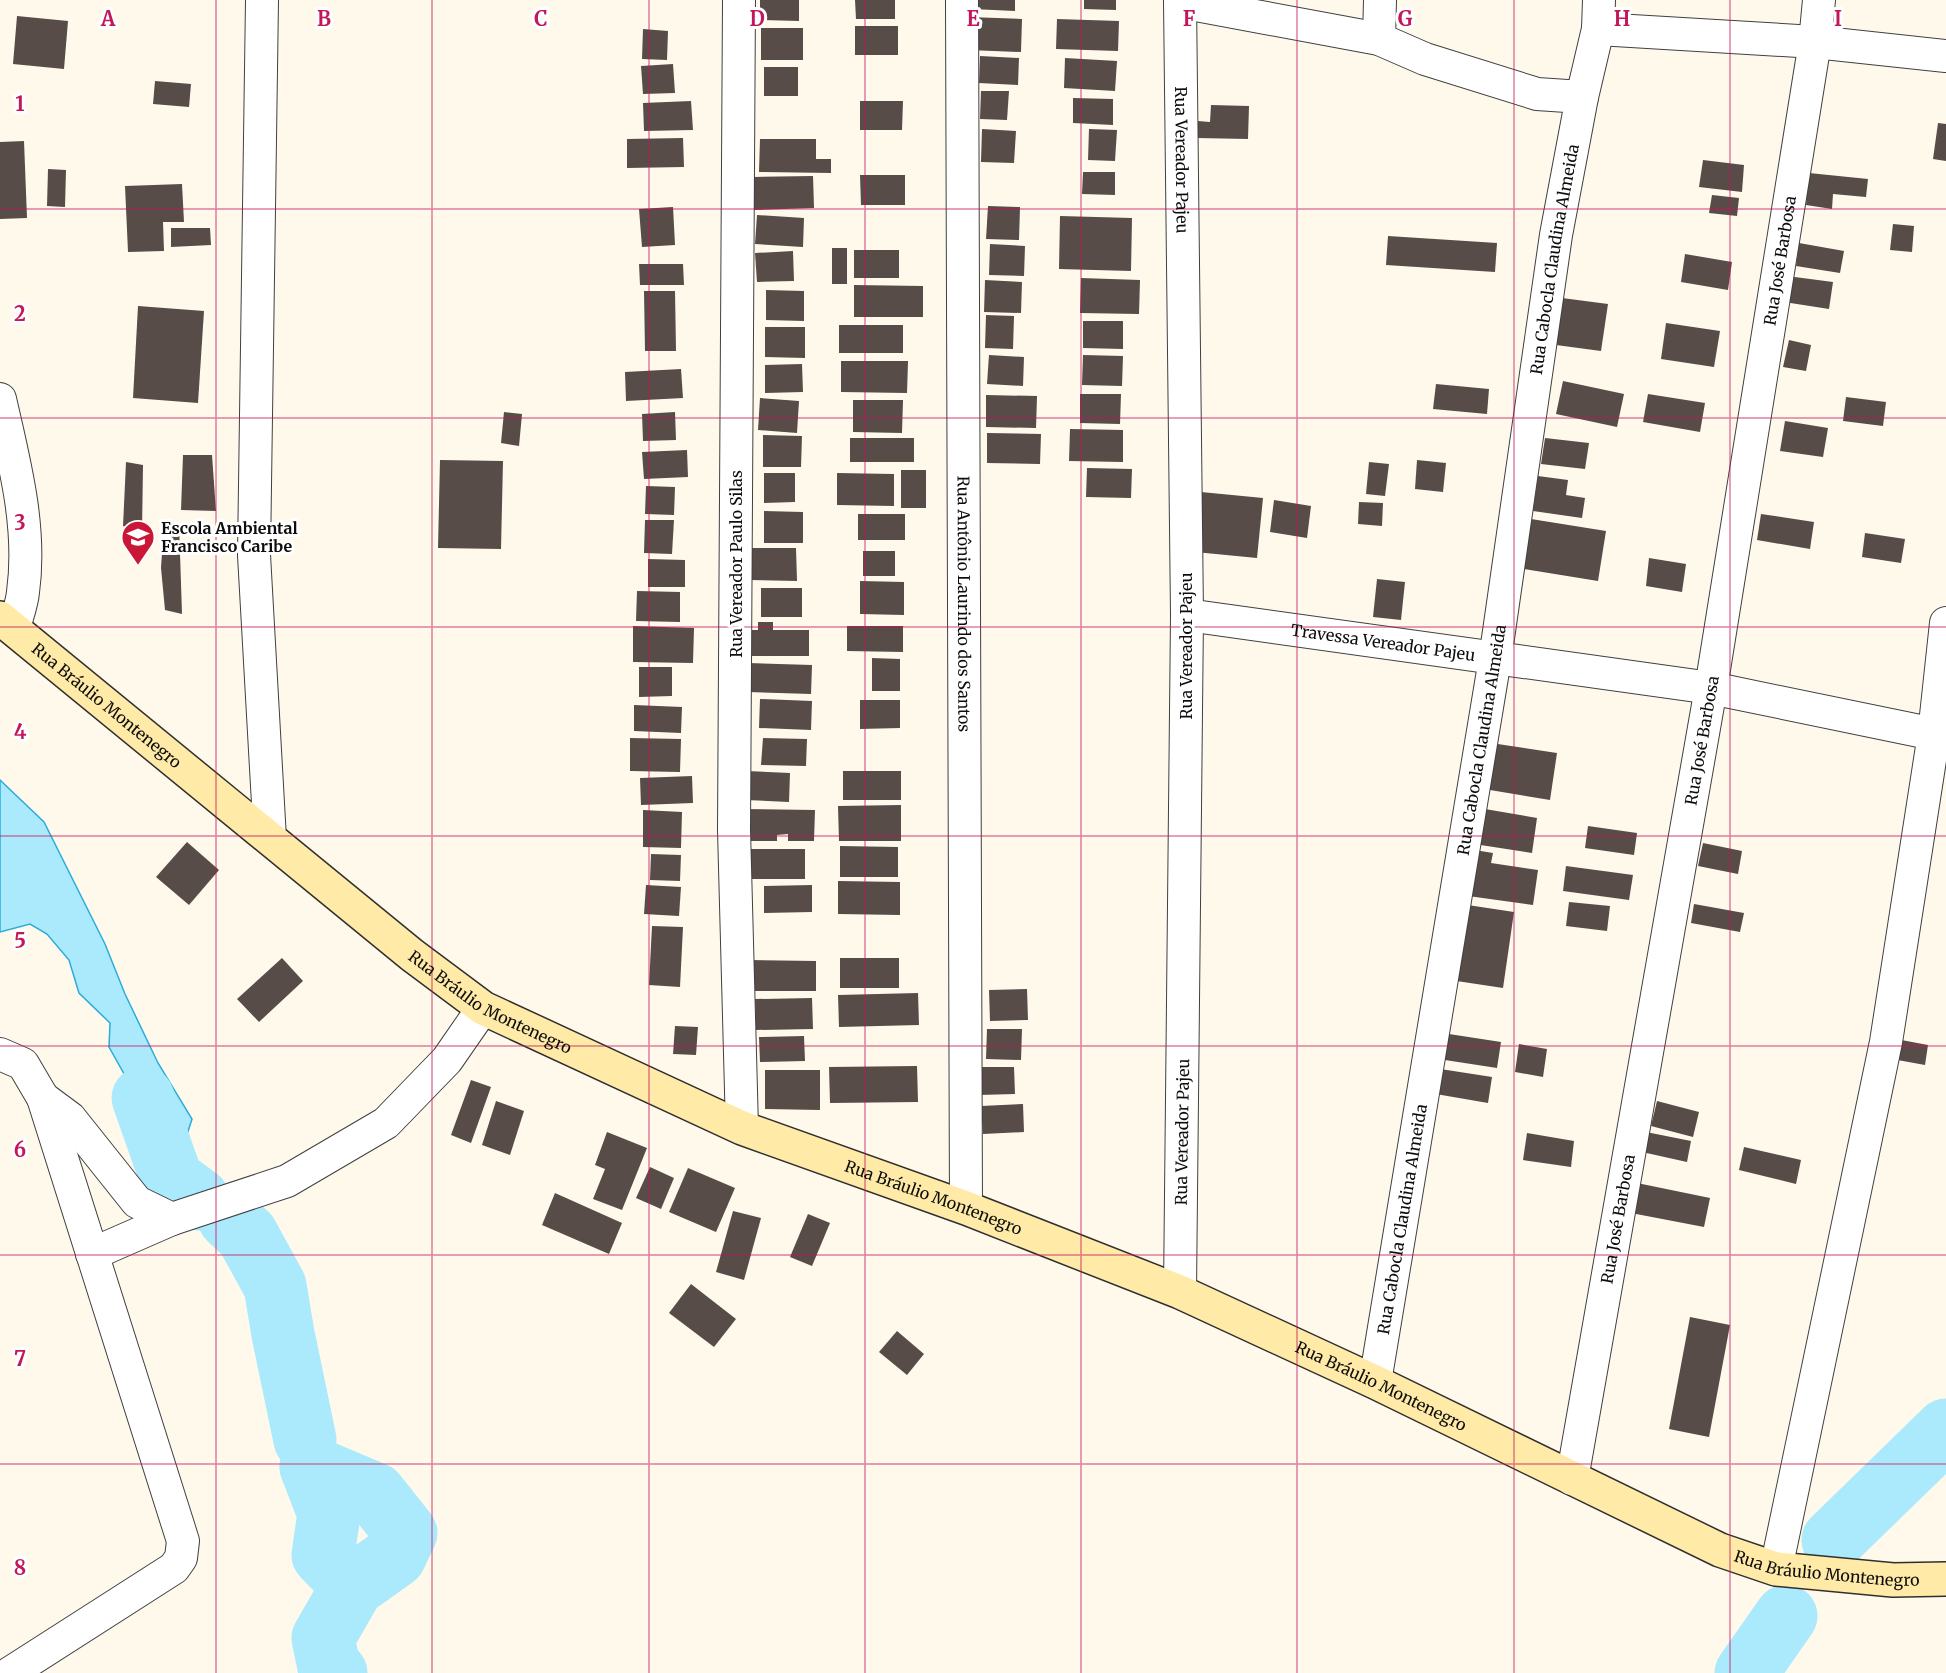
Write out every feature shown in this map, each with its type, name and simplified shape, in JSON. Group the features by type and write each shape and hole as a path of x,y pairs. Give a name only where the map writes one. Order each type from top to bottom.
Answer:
{"street":[{"path":"262,0 254,555 270,839"},
{"name":"Rua Vereador Paulo Silas","path":"739,0 734,830 741,1128"},
{"name":"Rua Antônio Laurindo dos Santos","path":"962,0 966,1208"},
{"path":"1379,39 1380,0"},
{"name":"Rua José Barbosa","path":"1572,1479 1712,688 1815,42 1819,0"},
{"path":"1180,1 1379,39 1425,59 1537,94 1582,97"},
{"name":"Rua Vereador Pajeu","path":"1180,1 1187,615 1180,1292"},
{"path":"1599,14 1622,28 1815,42 1946,57"},
{"name":"Rua Cabocla Claudina Almeida","path":"1375,1382 1495,659 1556,235 1599,14"},
{"path":"0,399 17,475 26,545 23,593 7,623"},
{"name":"Travessa Vereador Pajeu","path":"1187,615 1712,688 1934,734"},
{"name":"Rua Bráulio Montenegro","path":"7,623 412,955 483,1008 741,1128 966,1208 1180,1292 1375,1382 1720,1550 1776,1569 1893,1580 1946,1579"},
{"path":"1776,1569 1886,1042 1934,734 1946,623"},
{"path":"92,1254 172,1220 287,1181 386,1124 447,1060 483,1008"},
{"path":"0,1054 23,1064 43,1098 183,1541 181,1558 174,1568 10,1673"},
{"path":"43,1098 70,1118 137,1202 172,1220"}],"water":[{"path":"0,780 44,822 105,944 125,994 158,1063 192,1119 172,1180 136,1153 125,1108 132,1088 109,1047 110,1023 79,993 69,960 47,934 30,924 0,932"}],"building":[{"path":"760,0 799,0 799,21 760,20"},
{"path":"855,0 895,0 895,19 856,19"},
{"path":"973,0 1015,0 1015,11 972,9"},
{"path":"1084,0 1116,0 1116,10 1084,9"},
{"path":"17,16 68,21 64,69 13,64"},
{"path":"969,17 1022,19 1021,52 968,50"},
{"path":"1057,19 1119,21 1118,51 1056,49"},
{"path":"855,26 898,26 898,55 855,55"},
{"path":"761,28 803,28 803,60 761,60"},
{"path":"643,29 668,31 667,60 642,59"},
{"path":"980,56 1019,58 1018,85 979,83"},
{"path":"1065,58 1117,61 1115,91 1064,88"},
{"path":"673,64 675,93 643,94 641,66"},
{"path":"764,67 798,67 798,96 764,96"},
{"path":"155,81 191,84 189,107 153,104"},
{"path":"981,91 1009,91 1007,120 980,119"},
{"path":"1073,98 1113,99 1113,125 1073,123"},
{"path":"691,101 693,130 644,131 643,103"},
{"path":"860,101 903,101 902,130 860,130"},
{"path":"1211,105 1249,106 1248,139 1197,138 1198,121 1210,122"},
{"path":"1938,123 1946,124 1946,161 1933,159"},
{"path":"982,129 1016,131 1014,163 981,162"},
{"path":"1089,129 1117,130 1115,161 1088,160"},
{"path":"683,138 684,167 627,168 627,139"},
{"path":"760,139 816,139 816,159 831,159 831,173 759,172"},
{"path":"24,141 27,218 0,219 0,142"},
{"path":"1703,160 1744,165 1742,192 1699,187"},
{"path":"48,169 66,170 65,207 47,206"},
{"path":"1083,172 1115,172 1115,195 1082,194"},
{"path":"1809,173 1868,179 1866,197 1833,194 1832,209 1806,205"},
{"path":"860,175 905,175 905,205 861,205"},
{"path":"813,176 814,208 754,210 753,177"},
{"path":"182,184 184,222 163,222 164,251 128,252 125,186"},
{"path":"1712,195 1739,198 1737,216 1709,213"},
{"path":"988,206 1020,207 1019,240 986,239"},
{"path":"673,207 675,245 642,247 639,209"},
{"path":"757,215 804,218 803,247 755,244"},
{"path":"1060,216 1132,218 1131,271 1059,269"},
{"path":"1893,224 1914,226 1912,252 1890,250"},
{"path":"171,228 210,228 211,245 171,247"},
{"path":"1388,236 1497,243 1495,272 1386,265"},
{"path":"1799,243 1844,251 1840,273 1796,266"},
{"path":"990,244 1025,246 1024,276 989,275"},
{"path":"832,248 847,248 847,284 832,284"},
{"path":"854,250 899,250 899,278 854,278"},
{"path":"793,251 794,281 757,282 755,253"},
{"path":"1685,254 1732,262 1728,290 1681,282"},
{"path":"639,264 683,264 684,285 640,285"},
{"path":"1787,276 1833,282 1829,309 1784,302"},
{"path":"1081,278 1140,280 1139,314 1080,313"},
{"path":"985,280 1022,282 1021,313 984,312"},
{"path":"854,285 923,286 923,317 854,317"},
{"path":"766,290 804,291 804,321 766,320"},
{"path":"644,291 675,291 676,351 645,351"},
{"path":"1562,298 1608,304 1601,351 1556,345"},
{"path":"138,306 204,311 198,403 133,398"},
{"path":"986,315 1014,316 1013,349 985,348"},
{"path":"1083,321 1123,321 1123,349 1083,348"},
{"path":"1666,323 1720,331 1714,367 1661,359"},
{"path":"839,325 903,325 903,353 839,353"},
{"path":"765,327 805,327 805,358 765,357"},
{"path":"1789,340 1811,345 1806,371 1783,367"},
{"path":"989,355 1024,357 1023,386 987,384"},
{"path":"1083,355 1123,356 1122,386 1082,385"},
{"path":"841,361 908,361 907,393 841,392"},
{"path":"802,364 803,392 765,393 765,365"},
{"path":"681,369 683,398 626,401 625,372"},
{"path":"1563,381 1624,394 1617,427 1556,414"},
{"path":"1436,384 1489,389 1487,414 1433,409"},
{"path":"1080,394 1121,394 1120,424 1080,423"},
{"path":"1648,394 1705,403 1700,432 1643,422"},
{"path":"986,395 1037,396 1036,428 986,427"},
{"path":"1846,397 1886,402 1883,426 1843,421"},
{"path":"760,398 799,401 797,433 758,430"},
{"path":"853,400 903,400 902,433 853,432"},
{"path":"504,412 522,414 519,446 501,443"},
{"path":"675,412 676,440 643,441 642,414"},
{"path":"1785,421 1828,428 1823,457 1780,451"},
{"path":"1070,429 1123,430 1123,462 1069,461"},
{"path":"987,433 1041,434 1040,464 987,463"},
{"path":"763,435 802,436 801,467 763,467"},
{"path":"850,438 914,438 914,462 850,462"},
{"path":"1545,438 1589,443 1585,469 1541,464"},
{"path":"687,450 688,477 644,479 642,452"},
{"path":"183,455 212,455 216,511 181,510"},
{"path":"440,460 503,461 501,549 438,548"},
{"path":"1417,460 1446,463 1443,492 1415,489"},
{"path":"126,462 143,465 142,532 123,526"},
{"path":"1369,462 1389,464 1385,496 1366,494"},
{"path":"1087,468 1132,469 1131,498 1086,497"},
{"path":"901,470 926,470 926,508 901,508"},
{"path":"764,473 795,473 795,502 764,503"},
{"path":"837,473 894,474 894,506 837,505"},
{"path":"1538,476 1568,480 1566,495 1585,498 1582,518 1533,511"},
{"path":"646,486 675,487 674,515 645,514"},
{"path":"1201,492 1263,498 1257,558 1195,552"},
{"path":"1274,500 1311,506 1307,538 1270,532"},
{"path":"1359,502 1383,503 1382,526 1358,524"},
{"path":"764,511 803,512 803,543 764,543"},
{"path":"858,514 905,514 905,540 858,540"},
{"path":"1761,514 1814,522 1810,549 1757,540"},
{"path":"1531,519 1606,531 1598,581 1524,569"},
{"path":"645,520 674,520 672,554 644,553"},
{"path":"164,523 179,523 182,614 165,610 161,568"},
{"path":"1865,533 1905,539 1901,563 1862,557"},
{"path":"749,548 796,548 797,581 749,580"},
{"path":"863,551 895,551 895,576 863,576"},
{"path":"1649,558 1686,564 1682,592 1646,586"},
{"path":"648,559 685,560 685,587 648,587"},
{"path":"1377,579 1405,582 1401,620 1373,617"},
{"path":"860,581 904,582 904,615 860,614"},
{"path":"761,588 802,588 802,617 761,617"},
{"path":"637,591 680,592 680,622 636,621"},
{"path":"758,622 773,622 773,630 809,630 809,656 750,656 750,630 758,630"},
{"path":"633,626 694,628 693,663 633,662"},
{"path":"847,626 903,626 903,652 847,651"},
{"path":"872,658 900,659 900,691 872,691"},
{"path":"748,663 812,665 811,694 747,692"},
{"path":"639,667 672,667 672,696 639,697"},
{"path":"760,699 812,701 811,730 759,728"},
{"path":"860,700 900,700 900,728 860,729"},
{"path":"634,705 682,707 681,733 634,731"},
{"path":"630,738 681,739 680,772 630,771"},
{"path":"763,738 807,739 806,766 761,765"},
{"path":"1491,743 1557,753 1550,800 1484,789"},
{"path":"746,771 790,773 789,802 745,800"},
{"path":"843,771 901,771 901,800 843,800"},
{"path":"692,776 693,803 641,805 640,778"},
{"path":"901,805 901,841 839,841 838,806"},
{"path":"1479,808 1537,818 1532,853 1474,844"},
{"path":"741,809 815,810 814,841 788,841 788,834 777,835 777,841 740,841"},
{"path":"643,810 682,812 681,848 643,847"},
{"path":"1588,826 1637,833 1634,855 1585,848"},
{"path":"187,842 219,870 189,905 156,877"},
{"path":"1703,843 1742,851 1738,874 1698,866"},
{"path":"840,846 898,847 898,877 840,877"},
{"path":"742,849 805,849 805,879 742,879"},
{"path":"1468,849 1493,853 1491,863 1538,870 1533,905 1461,895"},
{"path":"651,854 681,855 680,881 650,880"},
{"path":"1566,866 1633,875 1629,900 1563,891"},
{"path":"838,881 900,882 900,915 838,914"},
{"path":"646,885 681,887 679,916 644,914"},
{"path":"812,885 812,912 764,913 764,886"},
{"path":"1569,902 1610,906 1607,931 1566,926"},
{"path":"1461,904 1514,912 1503,988 1450,980"},
{"path":"1694,904 1744,913 1740,932 1691,923"},
{"path":"652,926 683,927 680,987 649,985"},
{"path":"282,958 303,981 259,1022 237,999"},
{"path":"840,958 899,958 899,988 840,988"},
{"path":"749,960 816,961 816,991 750,991"},
{"path":"1027,989 1028,1020 990,1021 989,990"},
{"path":"918,993 919,1025 839,1027 838,995"},
{"path":"812,998 813,1029 756,1030 755,999"},
{"path":"675,1026 698,1027 696,1055 673,1054"},
{"path":"987,1029 1022,1029 1021,1060 986,1059"},
{"path":"1436,1032 1501,1042 1497,1068 1432,1058"},
{"path":"804,1036 805,1061 760,1062 759,1037"},
{"path":"1896,1039 1928,1045 1925,1065 1892,1059"},
{"path":"1519,1044 1547,1049 1543,1077 1515,1072"},
{"path":"917,1066 918,1102 830,1103 829,1067"},
{"path":"978,1067 1014,1067 1015,1094 979,1095"},
{"path":"1434,1068 1492,1077 1488,1103 1430,1093"},
{"path":"765,1070 820,1070 820,1110 765,1109"},
{"path":"471,1080 491,1087 471,1143 451,1135"},
{"path":"496,1101 524,1111 510,1155 482,1145"},
{"path":"1657,1101 1699,1112 1693,1137 1651,1126"},
{"path":"1023,1104 1024,1132 983,1134 981,1106"},
{"path":"607,1132 647,1148 622,1210 593,1199 605,1169 595,1165"},
{"path":"1646,1132 1691,1141 1687,1162 1642,1152"},
{"path":"1527,1133 1574,1141 1571,1167 1523,1160"},
{"path":"1744,1147 1801,1160 1796,1184 1739,1170"},
{"path":"650,1167 674,1178 661,1209 636,1198"},
{"path":"688,1168 735,1188 716,1232 669,1212"},
{"path":"1637,1183 1710,1198 1704,1227 1631,1213"},
{"path":"555,1193 622,1223 609,1254 542,1225"},
{"path":"733,1211 761,1218 744,1280 716,1272"},
{"path":"808,1214 830,1223 812,1266 790,1257"},
{"path":"691,1284 736,1319 714,1347 669,1313"},
{"path":"1690,1317 1730,1325 1709,1437 1669,1429"},
{"path":"897,1331 924,1354 907,1375 879,1352"}],"waterway":[{"path":"143,1098 172,1180 198,1199"},
{"path":"229,1218 247,1235 275,1286 305,1440"},
{"path":"1833,1540 1946,1430"},
{"path":"311,1467 329,1514 323,1555 353,1586 323,1638 329,1667 336,1673"},
{"path":"311,1467 375,1494 406,1533 395,1556 353,1586"},
{"path":"1746,1673 1786,1616"}],"place":[{"name":"Escola Ambiental Francisco Caribe","path":"138,566"}]}
